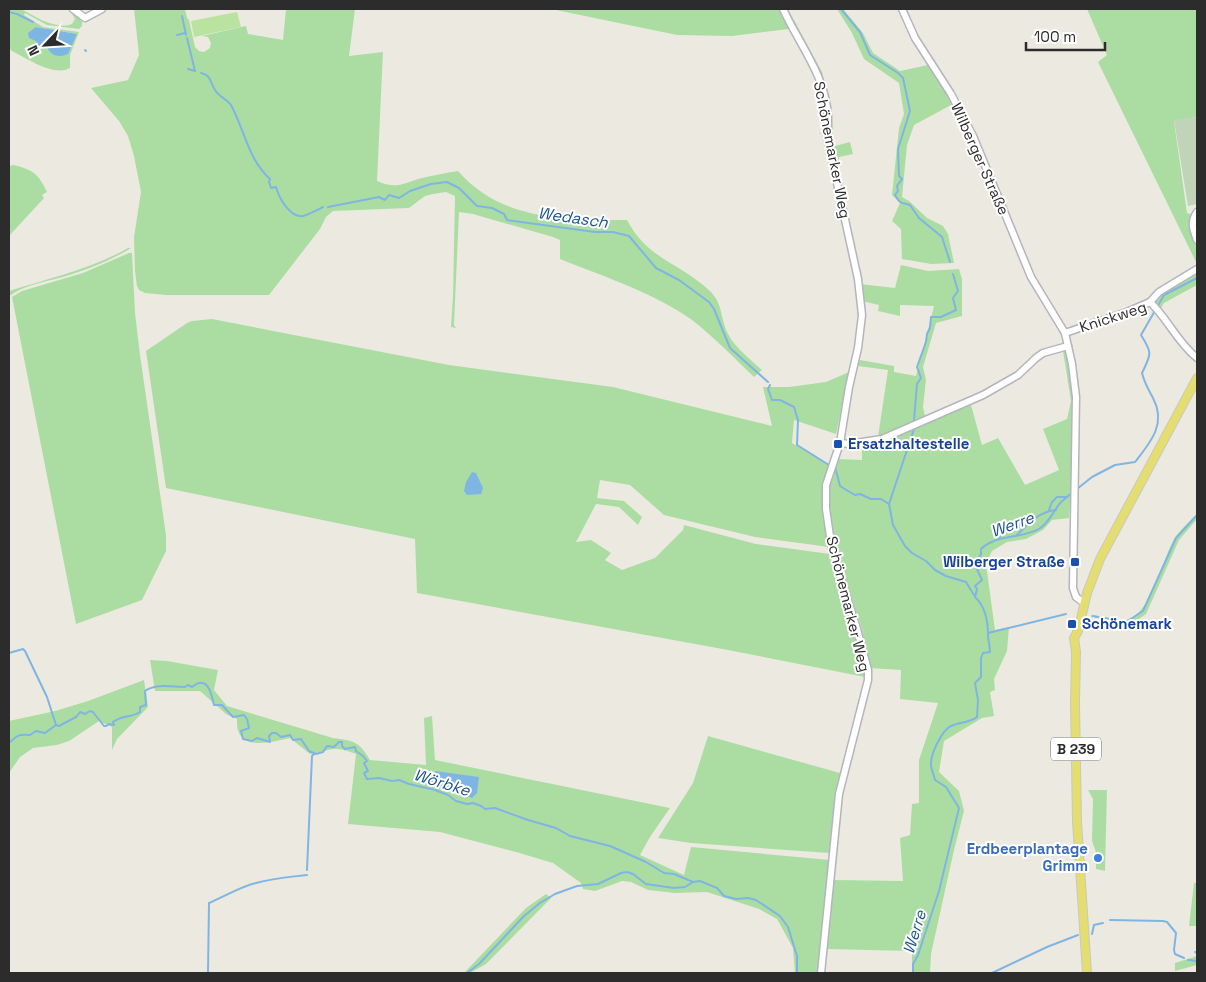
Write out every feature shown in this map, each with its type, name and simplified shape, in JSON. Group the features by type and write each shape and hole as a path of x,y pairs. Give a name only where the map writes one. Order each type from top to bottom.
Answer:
{"main road":[{"name":"B 239","path":"1087,973 1078,846 1075,703 1076,652 1074,641 1095,570 1197,378"}],"street":[{"path":"73,9 85,18 102,9"},
{"name":"Schönemarker Weg","path":"782,9 813,62 824,92 828,117 827,137 860,298 861,330 840,443 826,485 826,509 832,550 857,629 868,670 868,680 839,794 821,973"},
{"name":"Wilberger Straße","path":"902,9 915,38 951,94 965,120 1031,277 1065,333 1076,397 1073,588 1076,597 1084,603"},
{"path":"1197,212 1193,218 1192,225 1197,240"},
{"path":"1154,306 1159,292 1197,269"},
{"name":"Knickweg","path":"1065,333 1127,312 1154,306 1181,342 1197,358"},
{"path":"840,443 849,444 882,439 983,396 1018,375 1043,353 1068,346"}],"green space":[{"path":"9,9 21,9 46,22 59,25 72,24 75,19 69,9 72,9 82,18 82,26 79,29 47,25 25,13 24,15 43,27 79,32 70,55 70,68 64,70 49,69 9,48","holes":["36,27 77,34 72,43 52,53 47,47 37,45"]},
{"path":"134,9 185,9 195,47 199,51 204,52 210,48 211,43 208,37 202,36 246,26 248,34 283,40 286,9 355,9 349,56 383,52 377,181 384,184 400,185 426,177 458,171 475,187 494,200 514,208 558,218 627,220 635,233 655,253 700,282 711,292 719,304 725,327 731,340 762,370 754,377 716,340 692,320 661,301 560,259 560,240 473,214 459,212 454,325 456,328 451,327 455,196 446,192 425,196 409,208 333,211 326,217 320,229 269,295 166,295 145,293 139,290 135,272 134,237 141,192 134,156 128,136 119,121 91,88 128,80 139,55"},
{"path":"551,9 781,9 806,53 819,84 823,100 825,134 819,134 823,132 822,104 815,78 789,29 732,36 677,35"},
{"path":"784,9 788,9 822,72 831,109 835,146 850,142 853,154 839,157 836,173 831,150 826,98"},
{"path":"837,9 843,9 863,33 873,53 900,71 928,65 953,104 914,125 907,145 902,197 927,218 943,226 948,234 954,263 931,264 902,259 901,229 892,221 900,203 892,195 899,128 904,114 899,83 864,59 852,33"},
{"path":"1087,9 1197,9 1197,117 1174,121 1187,213 1197,216 1197,264 1098,62 1107,55"},
{"path":"237,12 241,27 194,37 191,21"},
{"path":"1197,117 1197,204 1188,206 1174,120"},
{"path":"14,165 38,176 47,192 42,195 44,198 9,236 9,166"},
{"path":"131,248 98,265 28,286 9,296 9,291 100,262"},
{"path":"132,253 135,313 166,535 166,551 142,600 76,624 12,297 22,291 83,273"},
{"path":"901,265 928,271 959,269 962,279 962,316 936,323 923,367 926,380 923,407 925,416 878,437 888,370 858,366 860,360 894,366 894,372 916,376 934,306 900,305 900,316 878,311 879,305 862,301 860,284 895,288"},
{"path":"1197,273 1197,285 1164,303 1161,308 1153,300 1164,291"},
{"path":"212,319 449,365 613,387 772,426 763,387 789,387 826,382 849,372 836,434 794,420 792,443 829,465 822,489 829,547 755,537 664,515 630,485 600,480 597,498 624,501 642,517 638,525 619,507 596,504 576,542 591,540 611,553 605,560 622,570 655,558 683,530 684,525 756,544 830,554 856,630 865,677 417,593 415,539 166,488 146,351 187,323"},
{"path":"1063,351 1066,352 1072,392 1069,518 1052,520 1043,530 1026,539 1007,542 992,551 986,564 995,630 1009,627 1007,651 994,679 995,690 990,692 994,716 982,718 944,741 939,772 959,791 964,811 931,954 930,973 912,973 912,951 826,949 832,880 903,881 900,838 910,835 912,804 919,803 919,760 938,703 900,699 901,670 870,668 862,629 837,554 833,530 828,492 836,459 862,460 862,446 880,441 971,405 982,445 998,438 1025,485 1059,470 1043,429 1067,419 1071,401"},
{"path":"1197,514 1197,519 1179,540 1146,614 1135,622 1128,623 1091,617 1091,615 1126,620 1135,616 1150,597 1176,536"},
{"path":"150,660 218,670 214,690 227,706 333,738 351,741 363,749 370,760 426,765 424,718 432,716 435,760 670,808 640,855 684,875 691,847 830,860 817,973 795,973 793,948 777,919 759,909 707,892 675,893 648,890 631,882 622,881 595,891 583,889 581,883 553,863 516,852 440,832 348,824 356,754 337,749 310,754 290,738 263,743 250,742 240,735 237,719 226,714 200,691 155,691"},
{"path":"144,680 148,707 117,739 112,750 112,727 99,721 69,741 57,745 33,748 20,757 9,773 9,721 55,711 88,701"},
{"path":"708,736 840,773 835,793 829,853 691,843 658,838 693,783"},
{"path":"1088,790 1107,790 1105,871 1096,869 1096,852 1092,841 1093,799"},
{"path":"1194,883 1197,883 1197,926 1189,926"},
{"path":"546,894 551,898 486,964 470,973 464,973 526,908"},
{"path":"1197,956 1197,965 1175,971 1175,963"}],"water":[{"path":"36,27 77,34 68,54 56,55 47,47 43,48 37,45 36,41 29,38 28,33"},
{"path":"472,472 476,473 483,488 481,494 467,495 464,491 466,482"},
{"path":"435,771 479,777 477,793 472,798 437,786 435,784"}],"waterway":[{"path":"841,9 860,32 870,55 903,78 910,111 898,149 899,176 902,179 897,186 898,191 895,195 900,202 910,205 919,218 942,237 950,262"},
{"path":"906,9 909,18"},
{"name":"Wedasch","path":"9,12 33,22"},
{"path":"182,16 186,35"},
{"path":"177,35 185,33"},
{"path":"187,38 195,71"},
{"name":"Wedasch","path":"188,69 195,71"},
{"name":"Wedasch","path":"201,73 209,77 213,87 231,105 257,163 270,179 271,188 276,187 282,202 290,211 298,216 303,216 323,207"},
{"name":"Wedasch","path":"328,207 379,197 385,200 389,195 399,198 410,191 431,184 447,182 459,188 477,206 492,208 504,214 507,220 595,232 613,232 629,236 656,268 679,280 709,302 714,309 730,348 768,382"},
{"path":"914,420 917,384 921,378 917,367 930,328 931,317 941,317 956,310 953,298 958,291 953,274"},
{"name":"Werre","path":"1077,489 1092,477 1115,465 1135,462 1155,433 1158,416 1157,407 1142,373 1149,358 1149,350 1141,335 1164,295 1197,278"},
{"name":"Wedasch","path":"770,385 768,389 772,400 780,400 794,407 798,420 797,445 829,465"},
{"path":"914,429 889,504 893,525 905,546 912,553 946,576 966,582 974,595"},
{"name":"Wedasch","path":"835,467 840,486 855,495 860,494 871,499 881,499 889,504"},
{"name":"Werre","path":"913,973 913,964 918,955 939,891 959,808 946,787 935,780 931,767 932,755 940,737 948,728 977,717 978,700 975,683 981,677 981,658 983,653 990,652 986,614 982,605 975,597 977,589 975,586 982,580 976,567 977,559 981,555 981,549 987,544 1039,529 1049,520 1061,502 1073,492"},
{"path":"1049,510 1052,502 1057,497 1067,497"},
{"path":"1017,535 1040,515 1056,510"},
{"path":"1093,616 1126,622 1143,611 1176,538 1197,515"},
{"path":"999,538 1007,531 1025,525"},
{"path":"988,633 1066,614"},
{"path":"9,653 23,649 25,651 47,697 56,725"},
{"name":"Wörbke","path":"9,743 20,735 30,735 36,731 45,733 56,725 59,726 76,717 80,712 85,714 90,711 93,712 104,726 114,725 113,722 116,720 140,712 140,707 146,705 145,691 149,689 159,686 185,687 188,685 192,687 198,683 203,683 208,687 214,705 222,705 233,717 244,715 247,719 249,728 241,731 243,739 252,741 257,738 270,742 269,736 272,733 276,733 281,737 290,735 293,740 301,739 309,751 316,754 323,752 327,746 334,747 339,742 342,742 342,746 345,749 355,747 356,751 367,761 364,763 368,771 364,773 367,779 399,780 435,790 448,795 456,801 467,804 473,803 485,809 495,808 556,828 570,836 610,846 646,862 664,873 674,874 693,882 700,881 717,888 724,896 756,900 780,916 788,927 797,956 797,973"},
{"path":"307,870 312,756 314,754"},
{"path":"467,973 479,964 524,916 555,894 577,886 598,884 627,872 633,874 646,884 674,888 685,887 693,882"},
{"path":"208,973 209,903 238,889 256,883 307,875"},
{"path":"1110,920 1167,922 1176,933 1175,954 1184,958"},
{"path":"1092,934 1094,925 1103,923"},
{"path":"992,973 1047,947 1078,935"},
{"path":"1188,960 1197,961"}],"place":[{"name":"Ersatzhaltestelle","path":"838,444"},
{"name":"Wilberger Straße","path":"1075,562"},
{"name":"Schönemark","path":"1072,624"},
{"name":"Erdbeerplantage Grimm","path":"1098,858"}]}
